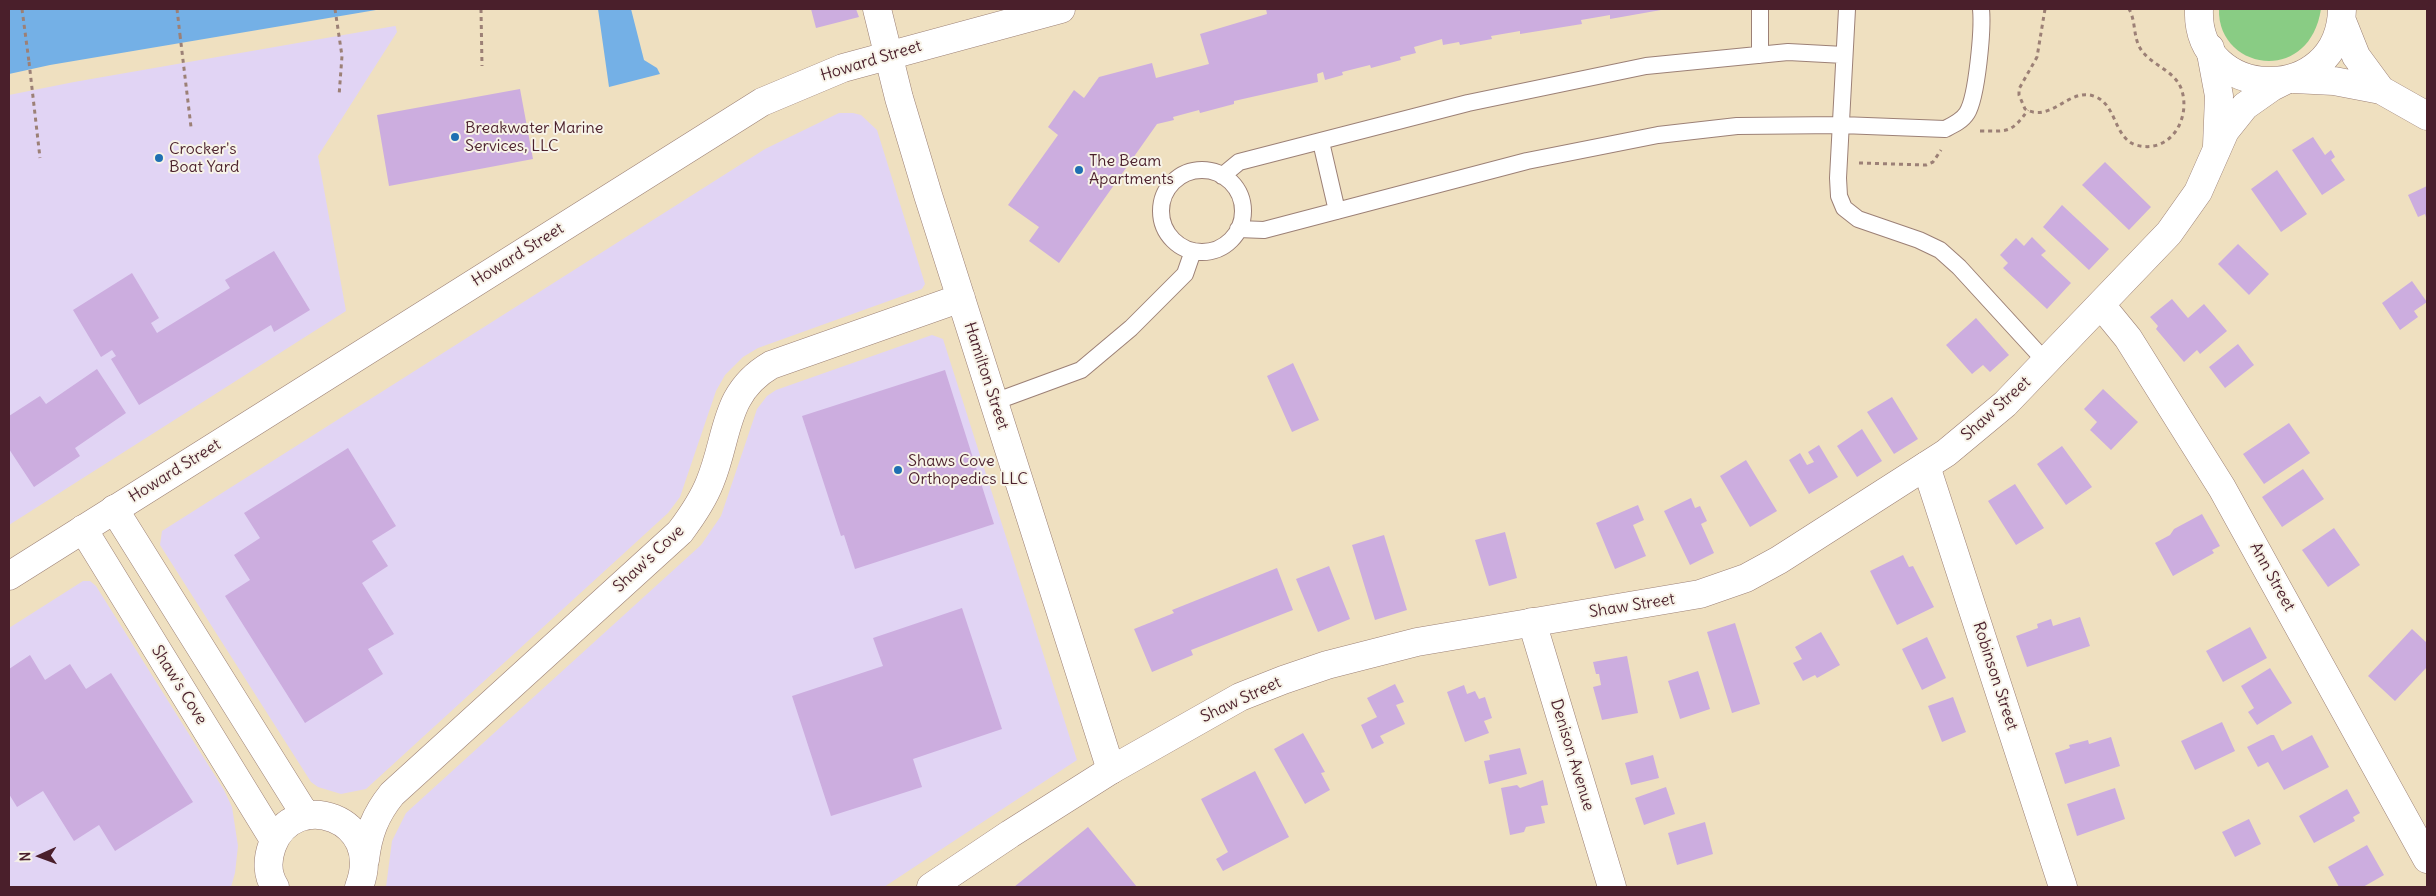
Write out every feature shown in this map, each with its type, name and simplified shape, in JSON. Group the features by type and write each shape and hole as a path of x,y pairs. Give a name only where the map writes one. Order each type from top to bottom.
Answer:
{"street":[{"name":"Hamilton Street","path":"877,9 913,147 1111,770"},
{"name":"Howard Street","path":"9,576 762,102 843,68 888,54 1061,9"},
{"path":"2199,9 2203,34 2210,48 2221,63 2236,73 2252,80 2268,82 2290,80 2334,81 2381,90 2427,116"},
{"path":"2342,15 2356,56 2381,90"},
{"name":"Shaw Street","path":"931,887 1111,770 1240,697 1292,677 1372,652 1532,622 1676,599 1715,590 1746,578 1823,533 1926,466 1986,421 2046,362 2185,213 2209,169 2217,146 2225,131 2245,106 2258,96 2317,66 2337,38 2342,15"},
{"name":"Shaw Street","path":"2210,48 2219,96 2217,146"},
{"name":"Shaw's Cove","path":"359,887 364,874 372,825 380,809 392,794 680,532 692,516 711,481 737,396 746,383 771,365 961,298"},
{"name":"Ann Street","path":"2101,305 2128,338 2222,488 2427,859"},
{"name":"Robinson Street","path":"1926,466 2063,887"},
{"path":"114,510 306,816"},
{"name":"Shaw's Cove","path":"83,529 272,847"},
{"name":"Denison Avenue","path":"1532,622 1612,887"},
{"name":"Shaw's Cove","path":"333,818 362,811 392,794"},
{"path":"262,887 272,847 282,829 293,821 306,816 320,815 333,818 346,825 356,834 362,846 365,860"},
{"path":"272,847 268,868 274,887"}],"lane":[{"path":"1760,9 1760,55"},
{"path":"1847,9 1838,178 1839,196 1844,208 1858,219 1919,240 1940,250 1959,267 2046,362"},
{"path":"1238,229 1264,230 1528,162 1658,135 1737,126 1841,125 1945,128 1957,123 1966,114 1973,100 1982,9"},
{"path":"1222,176 1239,162 1468,103 1646,66 1788,52 1844,55"},
{"path":"1321,142 1337,211"},
{"path":"1196,170 1210,171 1222,176 1233,184 1240,196 1243,209 1242,222 1238,229 1226,245 1214,251 1193,252 1175,243 1166,232 1161,220 1161,206 1165,193 1172,182 1184,174 1196,170"},
{"path":"994,402 1081,370 1131,328 1185,274 1193,252"}],"path":[{"path":"22,9 40,158"},
{"path":"177,9 191,127"},
{"path":"335,9 336,18"},
{"path":"335,9 342,56 339,96"},
{"path":"481,9 482,66"},
{"path":"2045,9 2037,57 2019,89 2019,95 2025,109 2035,112 2047,112 2078,96 2096,97 2109,108 2127,140 2136,145 2152,146 2170,140 2180,126 2184,109 2182,90 2174,77 2141,49 2133,16 2129,9"},
{"path":"180,35 181,41"},
{"path":"29,62 30,73"}],"shaded area":[{"path":"395,24 397,32 318,156 346,311 9,525 9,93"},
{"path":"839,113 861,115 877,130 925,284 922,289 758,348 743,357 725,375 716,391 680,497 668,513 366,789 341,794 318,787 311,782 160,545 162,531 765,149"},
{"path":"932,335 943,339 1077,760 884,887 386,887 392,841 406,813 701,545 721,516 757,409 767,396 776,390"},
{"path":"83,581 90,581 96,586 224,790 232,807 238,846 235,873 231,887 9,887 9,628"}],"green space":[{"path":"2219,9 2321,9 2313,34 2300,50 2283,59 2265,61 2247,56 2232,46 2222,30"}],"water":[{"path":"9,9 455,9 9,93"},
{"path":"598,9 631,9 644,60 657,68 660,74 609,87"}],"pier":[{"path":"382,9 458,9 395,26 9,95 9,74 50,65"}],"building":[{"path":"811,9 856,9 859,17 816,28"},
{"name":"The Beam Apartments","path":"1266,9 1661,10 1610,19 1610,15 1581,20 1582,24 1520,34 1520,31 1491,36 1492,39 1460,45 1459,42 1443,45 1442,39 1414,47 1416,53 1400,57 1401,60 1371,68 1370,65 1342,72 1343,75 1325,80 1323,72 1317,74 1318,82 1234,101 1234,104 1200,113 1199,110 1173,117 1174,120 1157,124 1059,263 1029,241 1039,227 1008,205 1058,135 1048,127 1074,90 1084,98 1099,77 1152,63 1156,78 1209,64 1200,34 1267,14"},
{"name":"Breakwater Marine Services, LLC","path":"520,89 533,159 389,186 377,115"},
{"path":"2313,137 2325,155 2331,150 2335,157 2331,160 2345,180 2322,195 2292,150"},
{"path":"2105,162 2151,207 2129,230 2082,185"},
{"path":"2277,170 2307,214 2281,232 2251,189"},
{"path":"2427,186 2427,221 2425,214 2418,217 2408,195"},
{"path":"2062,205 2109,249 2089,270 2043,227"},
{"path":"2032,237 2046,251 2041,255 2071,283 2047,309 2003,268 2008,263 2000,255 2016,238 2024,246"},
{"path":"2238,244 2269,274 2249,295 2218,264"},
{"path":"274,251 310,310 274,332 271,325 139,405 111,359 116,356 112,350 101,357 73,310 132,273 159,318 151,323 157,333 230,288 225,280"},
{"path":"2412,281 2427,302 2414,311 2418,317 2400,330 2382,303"},
{"path":"2172,299 2188,318 2204,304 2227,331 2200,354 2197,350 2184,362 2156,329 2158,326 2150,317"},
{"path":"1976,318 2009,355 1990,372 1983,365 1972,374 1946,345"},
{"path":"2238,344 2254,365 2225,388 2209,367"},
{"path":"1293,363 1319,420 1292,432 1267,376"},
{"path":"97,369 126,413 75,448 80,456 34,487 9,449 9,416 40,396 46,404"},
{"name":"Shaws Cove Orthopedics LLC","path":"945,370 994,524 855,569 844,535 841,536 802,416"},
{"path":"2103,389 2138,422 2111,450 2090,430 2097,422 2084,409"},
{"path":"1892,397 1918,439 1894,454 1867,412"},
{"path":"2289,423 2310,453 2264,484 2243,454"},
{"path":"1862,429 1882,461 1857,477 1837,446"},
{"path":"1819,445 1838,477 1809,494 1789,460 1800,453 1807,465 1814,462 1808,452"},
{"path":"2062,446 2092,487 2066,505 2037,464"},
{"path":"348,448 396,526 372,541 388,566 362,583 394,634 368,649 383,674 305,723 225,596 250,580 234,555 260,538 244,513"},
{"path":"1746,460 1777,511 1750,527 1720,476"},
{"path":"2303,469 2324,499 2282,527 2262,497"},
{"path":"2015,484 2044,528 2016,545 1988,501"},
{"path":"1691,498 1695,508 1700,506 1707,521 1701,524 1714,553 1690,565 1664,511"},
{"path":"1638,505 1644,520 1633,525 1646,556 1615,569 1596,523"},
{"path":"2202,514 2220,546 2212,550 2214,553 2173,576 2155,543 2170,535 2174,529"},
{"path":"2334,528 2360,565 2328,587 2302,550"},
{"path":"1505,532 1517,578 1489,586 1475,540"},
{"path":"1384,535 1407,610 1375,620 1352,545"},
{"path":"1903,555 1909,567 1913,566 1934,607 1897,625 1870,571"},
{"path":"1329,566 1350,619 1318,632 1296,579"},
{"path":"1277,568 1293,610 1191,650 1193,655 1152,672 1134,629 1174,613 1172,610"},
{"path":"962,608 1002,729 913,759 922,787 831,816 792,696 883,666 873,638"},
{"path":"2080,617 2090,646 2027,667 2016,636 2038,628 2037,624 2051,619 2053,626"},
{"path":"1735,623 1760,704 1732,713 1707,632"},
{"path":"2250,627 2267,658 2223,682 2206,651"},
{"path":"2412,629 2427,643 2427,667 2395,701 2368,676"},
{"path":"1821,632 1840,665 1817,678 1815,675 1803,681 1793,663 1802,659 1795,647"},
{"path":"1927,637 1946,678 1922,690 1902,649"},
{"path":"30,655 45,680 70,664 86,689 111,673 193,802 115,851 99,825 74,841 43,791 17,807 9,794 9,669"},
{"path":"1627,656 1638,713 1602,720 1593,687 1601,685 1599,674 1596,674 1593,662"},
{"path":"2270,668 2292,703 2257,725 2248,712 2254,708 2241,686"},
{"path":"1698,671 1710,709 1680,719 1668,681"},
{"path":"1395,684 1404,702 1396,705 1405,724 1380,736 1384,743 1372,749 1361,725 1377,717 1367,698"},
{"path":"1464,685 1467,694 1475,691 1479,699 1485,697 1492,718 1484,721 1489,733 1465,742 1447,692"},
{"path":"1953,697 1966,732 1942,742 1928,706"},
{"path":"2222,722 2235,751 2195,770 2181,741"},
{"path":"1303,733 1325,772 1321,773 1330,790 1305,804 1274,749"},
{"path":"2274,735 2282,751 2312,735 2329,767 2284,790 2268,762 2258,767 2247,747"},
{"path":"2111,737 2120,766 2065,784 2055,753 2070,748 2069,745 2088,740 2089,744"},
{"path":"1520,748 1527,774 1489,784 1484,761 1490,760 1489,755"},
{"path":"1653,755 1659,778 1631,785 1625,763"},
{"path":"1255,771 1289,837 1223,871 1216,859 1228,852 1201,799"},
{"path":"1543,780 1548,805 1541,806 1545,823 1526,827 1524,832 1510,835 1501,788 1517,785 1520,788"},
{"path":"1666,787 1675,814 1644,825 1635,798"},
{"path":"2115,788 2125,819 2077,836 2067,804"},
{"path":"2347,789 2360,813 2353,817 2355,821 2314,843 2299,816"},
{"path":"2249,819 2261,844 2235,857 2222,832"},
{"path":"1705,822 1713,854 1677,865 1668,833"},
{"path":"1088,827 1137,887 1014,887"},
{"path":"2367,845 2384,875 2363,887 2339,887 2328,867"}],"place":[{"name":"Breakwater Marine Services, LLC","path":"455,137"},
{"name":"Crocker's Boat Yard","path":"159,158"},
{"name":"The Beam Apartments","path":"1079,170"},
{"name":"Shaws Cove Orthopedics LLC","path":"898,470"}]}
